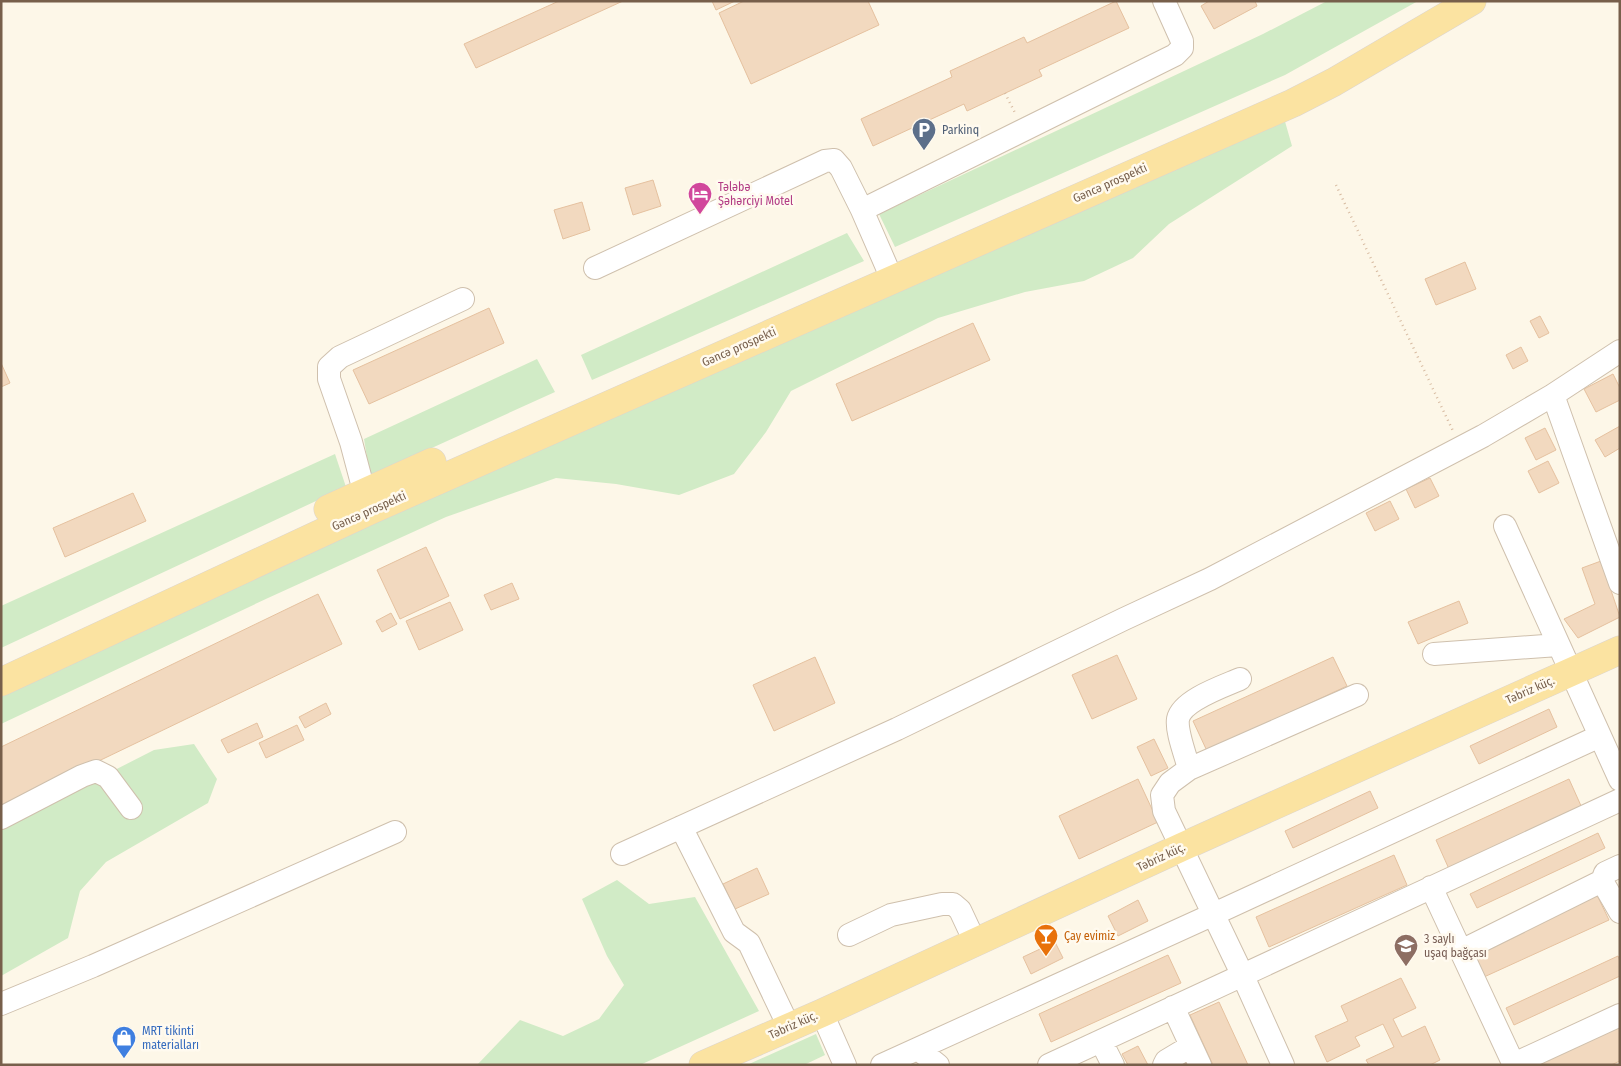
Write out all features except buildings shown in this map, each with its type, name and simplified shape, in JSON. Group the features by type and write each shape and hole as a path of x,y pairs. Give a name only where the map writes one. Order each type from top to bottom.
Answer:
{"main road":[{"name":"Gəncə prospekti","path":"1,682 889,270 1285,89 1440,1"},
{"name":"Gəncə prospekti","path":"1,662 364,491 1293,102 1334,82 1472,1"},
{"name":"Təbriz küç.","path":"703,1065 822,1013 1620,650"}],"street":[{"path":"862,210 1175,55 1182,48 1182,41 1164,1"},
{"path":"595,268 825,160 834,160 841,168 862,210 889,270"},
{"path":"364,491 351,442 328,379 329,367 340,357 463,299"},
{"path":"622,854 897,729 1210,579 1461,448 1553,395 1620,351"},
{"path":"1553,395 1620,583"},
{"path":"1505,526 1620,780"},
{"path":"1434,654 1558,644"},
{"path":"1189,769 1179,731 1178,720 1182,710 1190,702 1240,679"},
{"path":"1283,1065 1214,914 1164,811 1162,795 1170,783 1189,769 1357,696"},
{"path":"882,1065 1600,736"},
{"path":"1,818 82,776 96,771 108,777 130,808"},
{"path":"1049,1065 1620,800"},
{"path":"681,827 734,932 750,943 789,1027"},
{"path":"1,1004 93,966 394,832"},
{"path":"1461,951 1602,881 1605,873 1620,866"},
{"path":"1602,881 1620,912"},
{"path":"1431,887 1514,1064 1620,1015"},
{"path":"850,936 891,915 942,904 953,904 960,910 975,942"},
{"path":"1164,1065 1166,1061 1196,1055 1173,1007"},
{"path":"822,1013 839,1063"},
{"path":"1101,1040 1113,1065"},
{"path":"918,1048 938,1065"}],"path":[{"path":"1005,93 1023,130"},
{"path":"1336,185 1461,448"}],"green space":[{"path":"1327,1 1418,1 1285,75 895,247 879,214 1263,34"},
{"path":"1284,118 1292,146 1169,224 1133,258 1084,281 1025,292 938,318 791,391 766,432 734,474 679,495 616,484 556,478 446,517 268,598 1,724 1,693 746,354"},
{"path":"847,233 864,261 592,380 581,355"},
{"path":"537,359 555,392 370,476 364,439"},
{"path":"335,454 346,487 1,648 1,606"},
{"path":"194,744 217,779 208,803 106,862 80,891 68,938 1,976 1,828 154,750"},
{"path":"617,880 649,904 695,897 759,1011 640,1065 477,1065 520,1020 563,1036 599,1019 624,985 607,956 582,899"},
{"path":"816,1034 825,1055 804,1065 747,1065"}],"place":[{"name":"Parkinq","path":"924,151"},
{"name":"Tələbə Şəhərciyi Motel","path":"700,215"},
{"name":"Çay evimiz","path":"1046,957"},
{"name":"3 saylı uşaq bağçası","path":"1406,967"},
{"name":"MRT tikinti materialları","path":"124,1059"}]}
